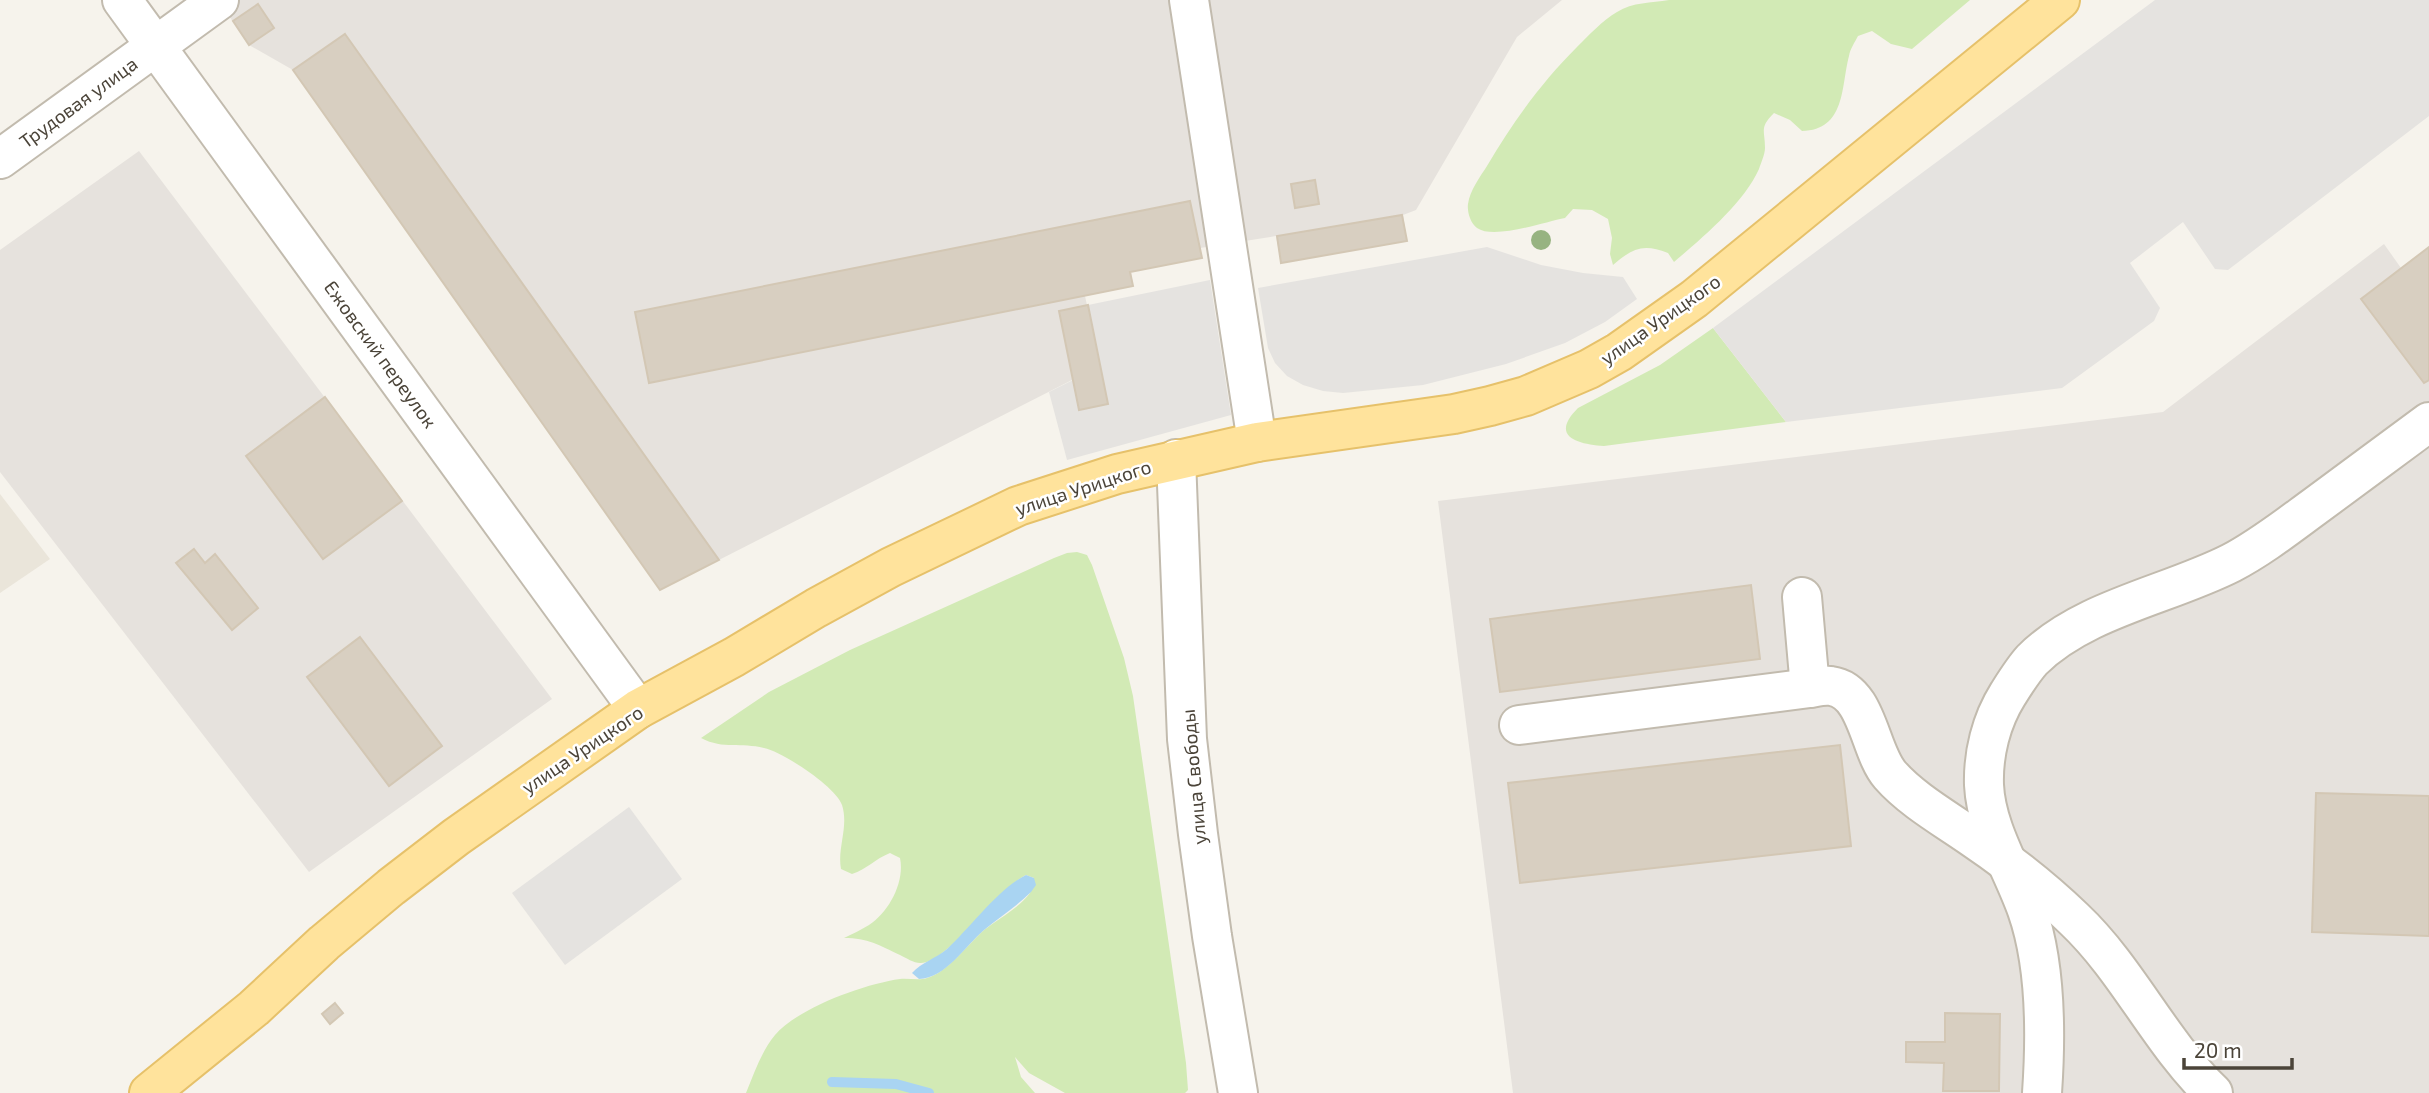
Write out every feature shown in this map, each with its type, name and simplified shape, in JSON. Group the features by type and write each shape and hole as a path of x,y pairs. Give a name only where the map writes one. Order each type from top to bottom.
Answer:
{"main road":[{"name":"улица Урицкого","path":"149,1093 254,1008 324,943 391,887 467,829 638,709 869,579 1018,506 1116,474 1176,459 1258,442 1454,414 1526,396 1588,369 1654,329 1694,299 2060,0"}],"street":[{"name":"Ежовский переулок","path":"122,0 638,709"},
{"name":"Трудовая улица","path":"0,159 219,0"},
{"path":"1189,0 1258,442"},
{"path":"2042,1093 2046,1044 2036,940 2027,909 1992,821 1984,788 1985,760 2000,706 2033,660 2065,635 2095,619 2232,563 2284,529 2429,422"},
{"name":"улица Свободы","path":"1176,459 1187,739 1212,936 1238,1093"},
{"path":"1802,597 1810,688"},
{"path":"1519,725 1810,688 1832,686 1845,691 1856,702 1866,719 1878,757 1890,775 1946,819 2007,861 2048,895 2101,947 2193,1074 2213,1093"}],"shaded area":[{"path":"218,0 1562,0 1517,37 1416,210 1403,215 1407,241 1281,263 1276,236 1200,248 1202,258 1131,272 1133,286 1085,296 1108,404 1079,410 1072,380 660,590 293,70 249,45"},
{"path":"2155,0 2429,0 2429,116 2228,270 2215,269 2183,222 2130,263 2160,308 2154,321 2062,388 1786,422 1713,328"},
{"path":"139,151 552,699 309,872 0,472 0,250"},
{"path":"2384,244 2401,268 2429,247 2429,1093 1513,1093 1438,501 2163,412"},
{"path":"1487,247 1541,265 1623,277 1637,299 1605,322 1565,343 1506,364 1423,385 1343,393 1323,391 1303,385 1287,376 1275,363 1268,348 1258,288"},
{"path":"1210,280 1231,415 1067,460 1049,392 1073,380 1079,409 1088,305"},
{"path":"0,494 50,559 0,593"},
{"path":"629,807 682,879 565,965 512,893"}],"green space":[{"path":"1669,0 1970,0 1912,49 1891,44 1872,31 1858,36 1850,53 1842,93 1834,115 1816,129 1802,131 1790,120 1774,113 1764,129 1764,153 1752,182 1721,219 1674,262 1668,253 1645,248 1633,251 1613,265 1608,219 1592,210 1573,209 1565,218 1507,231 1485,231 1477,228 1468,210 1473,189 1517,119 1551,75 1591,33 1617,12 1636,5"},
{"path":"1713,328 1786,422 1604,446 1570,437 1566,426 1578,408 1660,365"},
{"path":"1077,552 1087,555 1092,565 1124,658 1133,696 1188,1090 1185,1093 1065,1093 1029,1073 1015,1057 1021,1077 1035,1093 746,1093 766,1049 785,1025 815,1007 851,992 885,982 924,979 935,975 984,930 1025,898 1031,891 1034,878 1026,875 1015,883 944,952 931,960 915,962 873,943 844,938 869,925 889,904 898,886 900,858 890,853 852,874 841,869 844,813 838,798 830,789 808,771 773,751 756,746 717,744 701,738 769,692 850,650 1054,558"}],"water":[{"path":"1026,875 1034,878 1036,885 1031,892 984,930 946,967 929,977 919,979 912,973 947,949 995,899"}],"building":[{"path":"258,4 274,28 249,45 233,21"},
{"path":"345,34 719,560 660,590 293,70"},
{"path":"1315,180 1319,204 1295,208 1291,184"},
{"path":"1190,201 1202,258 1130,272 1133,286 649,383 635,312"},
{"path":"1402,215 1407,241 1281,263 1277,236"},
{"path":"2429,247 2429,380 2424,383 2361,299"},
{"path":"1088,305 1108,404 1079,410 1059,311"},
{"path":"325,397 402,501 323,559 246,456"},
{"path":"194,549 205,563 215,554 258,608 232,630 176,563"},
{"path":"1751,585 1760,659 1500,692 1490,619"},
{"path":"360,637 442,746 389,786 307,677"},
{"path":"1840,745 1851,846 1520,883 1508,783"},
{"path":"2316,793 2429,796 2429,936 2312,932"},
{"path":"335,1003 343,1013 330,1024 322,1014"},
{"path":"1945,1013 2000,1014 1999,1091 1943,1091 1944,1063 1906,1062 1906,1042 1945,1042"}],"waterway":[{"path":"832,1082 896,1084 929,1093"}]}
